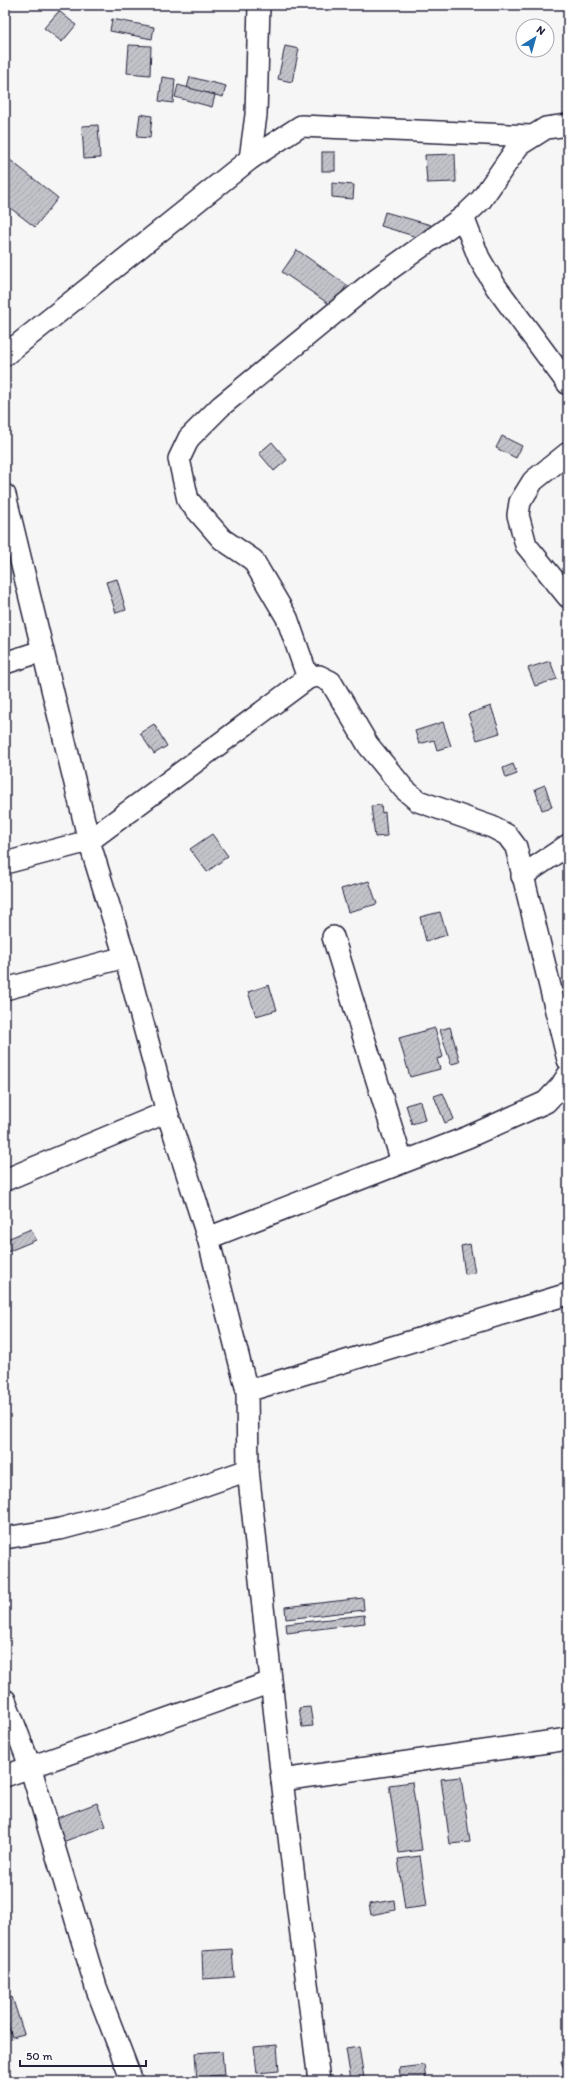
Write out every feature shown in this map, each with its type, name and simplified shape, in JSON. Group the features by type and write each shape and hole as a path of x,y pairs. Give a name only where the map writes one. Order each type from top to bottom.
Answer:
{"street":[{"path":"250,159 256,115 259,5"},
{"path":"308,678 287,618 253,560 222,539 188,500 179,459 189,438 221,406 376,279 463,217 481,200 512,153 519,145 531,136 546,128 568,125"},
{"path":"5,354 250,159 301,126 531,136"},
{"path":"463,217 478,258 496,286 568,384"},
{"path":"568,453 530,485 520,502 518,515 526,545 568,597"},
{"path":"5,495 89,841 125,957 167,1112 208,1238 247,1391 248,1470 282,1780 320,2081"},
{"path":"5,663 42,651"},
{"path":"5,864 89,841 308,678 319,676 331,682 368,745 404,790 418,801 492,827 506,835 516,847 568,1060"},
{"path":"522,876 568,845"},
{"path":"333,937 402,1162"},
{"path":"5,989 125,957"},
{"path":"208,1238 468,1136 546,1102 562,1086 568,1075"},
{"path":"5,1180 167,1112"},
{"path":"247,1391 568,1294"},
{"path":"5,1538 60,1529 139,1508 248,1470"},
{"path":"5,1776 271,1682"},
{"path":"5,1700 30,1766 96,1987 132,2081"},
{"path":"282,1780 568,1740"}],"building":[{"path":"59,11 76,25 62,42 44,28"},
{"path":"112,19 154,27 152,39 110,31"},
{"path":"129,45 151,46 150,75 127,73"},
{"path":"285,46 299,49 292,82 278,79"},
{"path":"162,77 175,79 173,103 159,101"},
{"path":"190,77 226,86 223,97 187,88"},
{"path":"178,85 215,95 212,107 175,97"},
{"path":"140,114 152,116 150,138 137,137"},
{"path":"98,125 100,158 84,159 82,126"},
{"path":"322,152 335,152 335,171 322,171"},
{"path":"455,154 456,182 427,183 425,155"},
{"path":"5,156 58,198 35,227 5,204"},
{"path":"332,183 354,185 353,199 332,197"},
{"path":"385,212 431,225 427,240 381,226"},
{"path":"297,250 347,285 332,306 282,272"},
{"path":"502,436 522,446 516,458 496,448"},
{"path":"272,442 287,460 274,471 259,453"},
{"path":"117,579 126,610 116,613 106,582"},
{"path":"550,661 557,679 535,686 528,668"},
{"path":"491,706 500,733 477,740 468,714"},
{"path":"443,722 451,746 437,750 434,740 419,744 415,731"},
{"path":"154,724 167,746 154,754 140,733"},
{"path":"513,764 517,774 506,778 503,768"},
{"path":"545,785 552,807 542,810 535,789"},
{"path":"381,805 382,813 385,812 387,836 375,837 371,806"},
{"path":"212,834 228,856 207,872 190,849"},
{"path":"369,881 377,904 348,912 341,889"},
{"path":"440,912 447,935 426,941 420,917"},
{"path":"269,985 277,1010 256,1016 248,992"},
{"path":"450,1027 460,1062 451,1064 440,1030"},
{"path":"435,1028 443,1057 437,1059 440,1069 410,1077 399,1038"},
{"path":"443,1093 454,1119 445,1123 434,1096"},
{"path":"420,1101 425,1120 412,1124 406,1105"},
{"path":"31,1229 36,1240 7,1252 5,1240"},
{"path":"470,1244 475,1273 465,1274 461,1246"},
{"path":"363,1598 364,1610 286,1619 285,1607"},
{"path":"364,1615 365,1623 287,1633 286,1624"},
{"path":"310,1707 313,1726 302,1727 299,1708"},
{"path":"461,1777 470,1842 450,1844 441,1779"},
{"path":"412,1782 422,1850 399,1853 389,1785"},
{"path":"97,1803 106,1826 57,1844 49,1821"},
{"path":"420,1856 427,1906 405,1909 398,1859"},
{"path":"394,1900 395,1910 371,1915 369,1904"},
{"path":"232,1949 234,1977 203,1979 202,1951"},
{"path":"12,1997 24,2034 12,2037 5,2016 5,2000"},
{"path":"277,2045 279,2071 257,2073 254,2047"},
{"path":"359,2047 364,2078 351,2080 346,2049"},
{"path":"222,2051 224,2075 209,2076 209,2081 197,2081 195,2053"},
{"path":"568,2059 568,2073 567,2074 561,2062"},
{"path":"424,2065 426,2081 401,2081 399,2068"}]}
